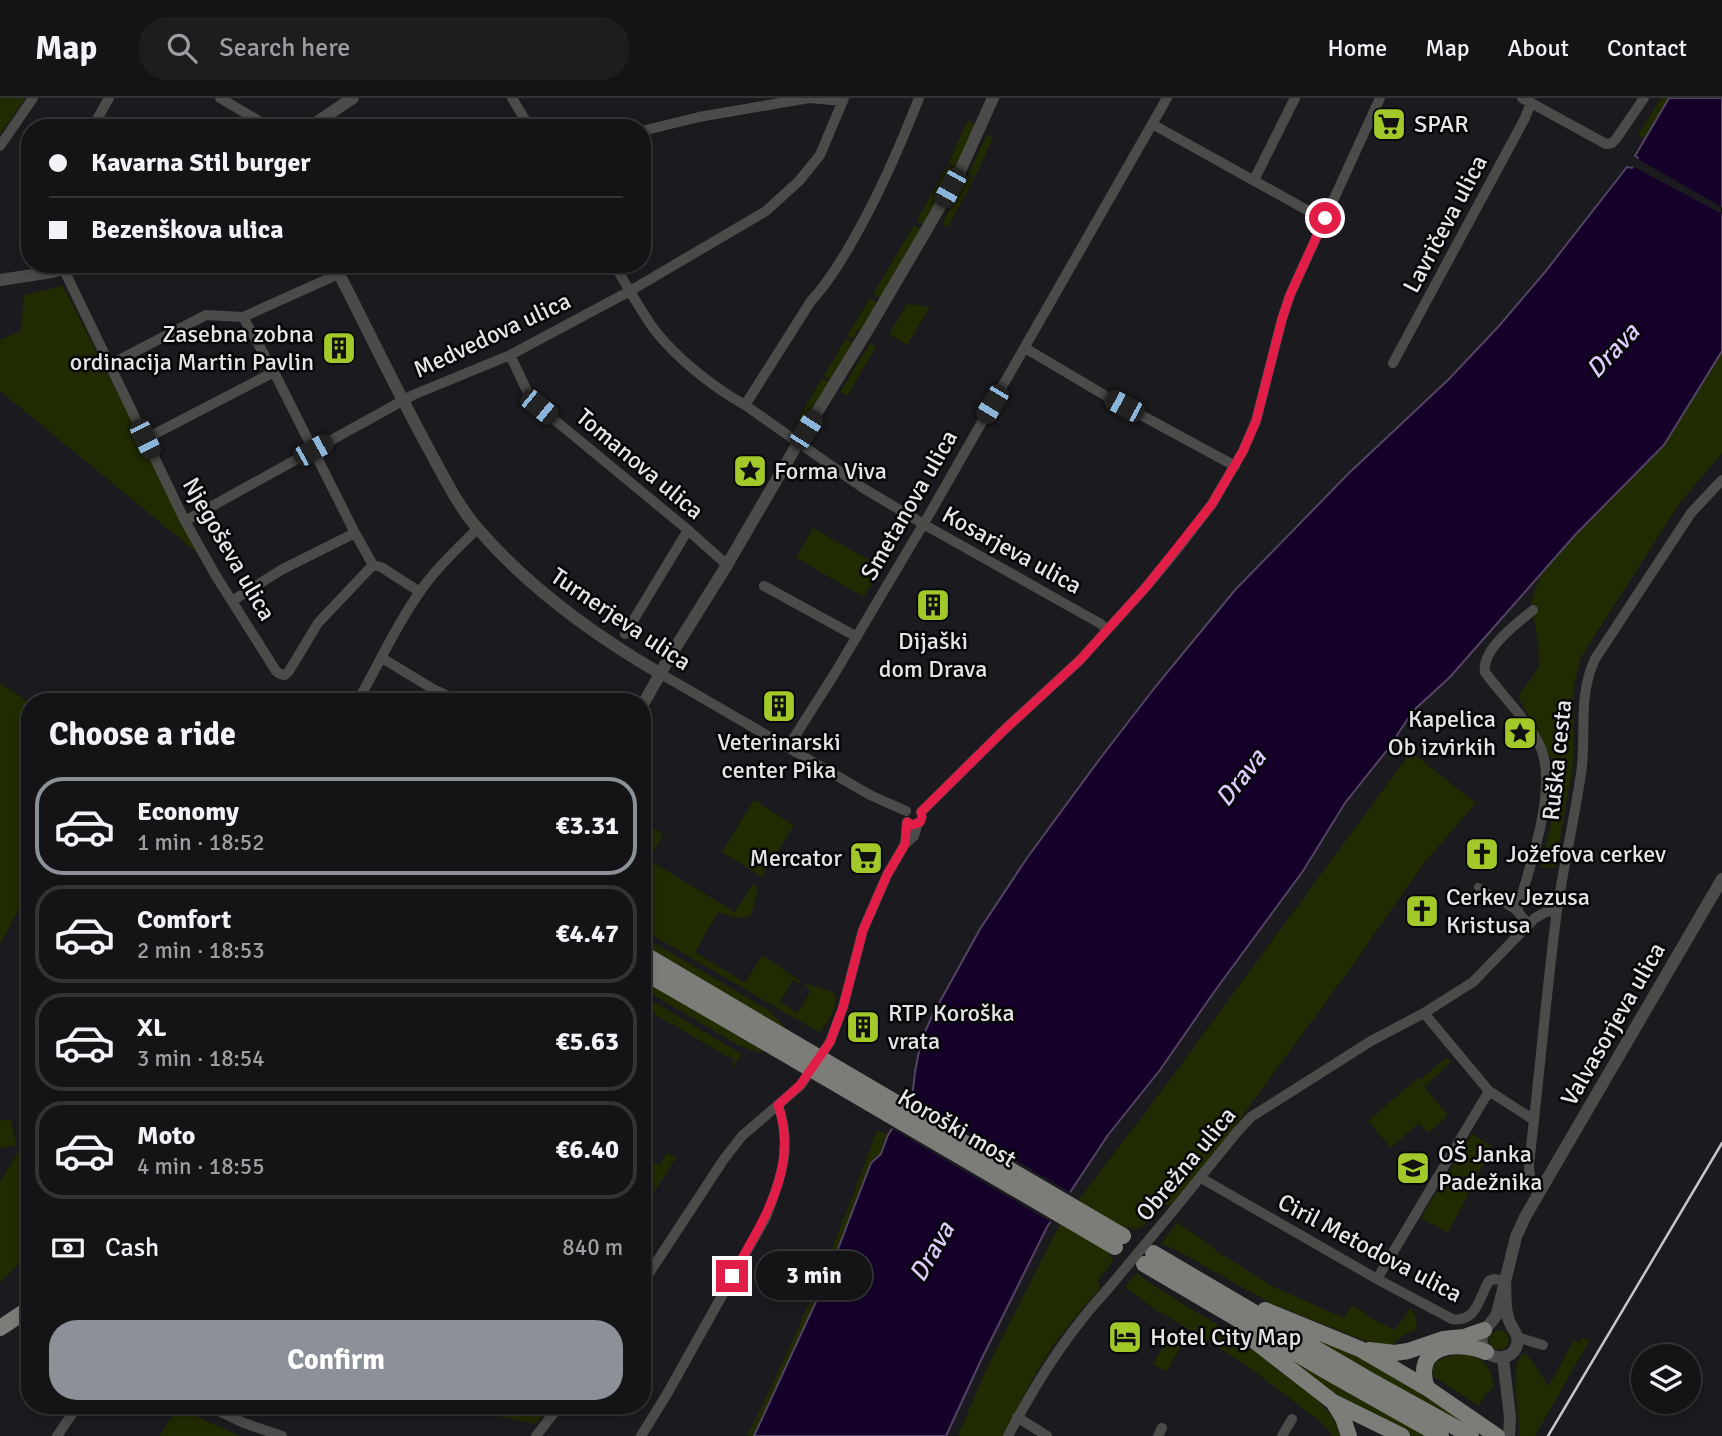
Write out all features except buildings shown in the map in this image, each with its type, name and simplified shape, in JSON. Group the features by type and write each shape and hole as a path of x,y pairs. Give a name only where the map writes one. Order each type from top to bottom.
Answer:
{"main road":[{"path":"651,959 780,1043"},
{"path":"651,976 780,1043"},
{"name":"Koroški most","path":"780,1043 1125,1245"},
{"path":"1148,1259 1441,1436"},
{"path":"1218,1300 1249,1301 1360,1349 1427,1388 1497,1436"},
{"path":"1218,1300 1231,1324 1262,1345 1333,1402 1401,1436"},
{"path":"1218,1300 1471,1436"},
{"path":"0,1328 21,1314"},
{"path":"1360,1349 1395,1353 1408,1351 1443,1339 1464,1337 1488,1327"},
{"path":"1427,1388 1423,1378 1423,1366 1434,1353 1444,1348 1465,1346 1486,1352"},
{"path":"1333,1402 1343,1418 1349,1436"},
{"path":"1372,1436 1381,1433 1401,1436"}],"street":[{"path":"0,146 33,98"},
{"path":"97,119 109,98"},
{"path":"220,98 256,119"},
{"path":"322,119 353,98"},
{"path":"512,98 525,119"},
{"path":"736,98 737,110"},
{"path":"651,129 808,98 843,99"},
{"path":"745,405 811,301 825,287 858,232 891,167 919,98"},
{"path":"650,693 927,229 960,171 993,98"},
{"name":"Smetanova ulica","path":"788,747 923,524 1167,98"},
{"path":"1254,180 1295,98"},
{"path":"651,1270 742,1136 800,1085 830,1042 843,1007 863,930 887,875 905,844 913,817 1080,660 1212,504 1235,466 1256,421 1290,295 1380,98"},
{"path":"1526,100 1605,144 1612,143 1624,129 1644,98"},
{"name":"Medvedova ulica","path":"185,521 403,401 510,355 630,291 766,211 799,181 820,155 843,99"},
{"name":"Lavričeva ulica","path":"1393,363 1525,118 1526,100"},
{"path":"1152,124 1325,218"},
{"path":"0,280 35,273"},
{"name":"Njegoševa ulica","path":"57,273 109,365 185,521 276,671 285,675 289,671 318,623 373,565"},
{"path":"109,365 206,315 243,317 329,273"},
{"name":"Turnerjeva ulica","path":"339,273 403,401 454,494 477,528 528,580 560,607 629,656 913,817"},
{"name":"Kosarjeva ulica","path":"619,273 655,330 684,361 734,399 863,488 1101,624 1107,630"},
{"path":"243,317 373,565 381,567 420,592"},
{"path":"1025,348 1106,396 1235,466"},
{"name":"Tomanova ulica","path":"510,355 529,395 539,407 727,565"},
{"path":"145,439 274,372"},
{"name":"Ruška cesta","path":"1541,1191 1533,1185 1529,1176 1529,1164 1558,910 1582,771 1584,700 1589,672 1691,513 1722,480"},
{"path":"363,693 420,592 440,566 477,528"},
{"path":"625,634 688,530"},
{"path":"232,601 281,570 355,533"},
{"path":"764,586 857,637"},
{"path":"1517,911 1543,813 1545,766 1541,747 1485,672 1484,665 1496,644 1534,610"},
{"path":"382,658 441,693"},
{"name":"Valvasorjeva ulica","path":"1541,1191 1722,879"},
{"path":"1478,887 1517,911 1528,924"},
{"name":"Obrežna ulica","path":"1008,1436 1064,1342 1251,1117 1371,1041 1424,1013 1473,982 1535,918 1558,910"},
{"path":"1424,1013 1489,1091 1534,1120"},
{"path":"1377,1279 1489,1091"},
{"path":"641,1436 766,1217 778,1186 785,1156 785,1131 778,1105"},
{"name":"Ciril Metodova ulica","path":"1201,1178 1452,1319 1467,1318 1475,1310 1489,1281 1506,1281"},
{"path":"1506,1281 1507,1316 1517,1346 1503,1357 1496,1358 1486,1352 1481,1342 1500,1305 1516,1237 1541,1191"},
{"path":"1488,1327 1504,1322 1514,1332 1543,1345"},
{"path":"1503,1357 1510,1417 1509,1436"},
{"path":"57,1436 72,1414"},
{"path":"225,1414 282,1436"},
{"path":"537,1436 553,1414"},
{"path":"1017,1417 1047,1436"},
{"path":"1282,1436 1292,1419"}],"green space":[{"path":"0,98 26,98 0,134"},
{"path":"1661,98 1669,98 1645,138 1638,135"},
{"path":"968,120 974,127 955,168 948,164"},
{"path":"987,135 993,138 975,177 968,174"},
{"path":"947,166 954,170 924,225 917,220"},
{"path":"967,176 974,179 948,227 942,224"},
{"path":"914,225 921,230 880,298 873,294"},
{"path":"63,286 200,555 0,391 0,340 21,331 24,295"},
{"path":"870,298 877,303 853,339 847,336"},
{"path":"907,304 930,307 907,345 889,334"},
{"path":"846,338 853,343 831,380 824,376"},
{"path":"870,343 876,347 847,396 840,392"},
{"path":"1722,351 1722,453 1679,504 1581,657 1574,684 1573,765 1555,867 1541,868 1554,809 1551,759 1518,696 1539,667 1538,641 1531,603 1539,578 1575,535 1664,445"},
{"path":"822,378 829,382 804,425 798,419"},
{"path":"813,528 881,567 864,597 796,558"},
{"path":"0,683 21,697 21,905 0,944"},
{"path":"1411,752 1476,803 1423,864 1221,1145 1173,1203 1168,1206 1163,1203 1141,1228 1128,1227 1109,1256 1113,1261 1098,1280 1100,1289 1046,1356 1004,1436 958,1436 988,1366 1059,1226"},
{"path":"754,800 794,825 762,877 722,852"},
{"path":"651,829 663,835 651,856"},
{"path":"651,861 735,912 753,884 756,886 758,890 751,915 739,918 718,912 695,952 745,983 762,955 800,981 799,983 792,980 780,1002 797,1013 811,991 805,986 807,984 833,992 836,997 834,1011 820,1033 651,934"},
{"path":"651,941 770,1011 789,1032 651,951"},
{"path":"651,984 765,1052 756,1052 736,1044 651,993"},
{"path":"651,1000 742,1054 733,1068 734,1060 651,1012"},
{"path":"1447,1057 1451,1062 1424,1087 1448,1115 1428,1133 1419,1123 1391,1148 1368,1121"},
{"path":"11,1119 16,1145 0,1148 0,1121"},
{"path":"877,1130 888,1135 881,1154 871,1163 826,1280 758,1429 754,1436 747,1436 817,1285"},
{"path":"1472,1134 1492,1147 1448,1233 1421,1218"},
{"path":"21,1148 21,1262 0,1282 0,1182"},
{"path":"667,1153 676,1158 651,1197 651,1160 660,1165"},
{"path":"1177,1222 1216,1251 1274,1287 1344,1318 1352,1305 1394,1330 1411,1307 1417,1321 1416,1329 1392,1345 1368,1342 1272,1304 1161,1244"},
{"path":"1136,1273 1252,1348 1325,1408 1340,1436 1333,1436 1322,1423 1253,1370 1156,1310 1125,1287"},
{"path":"1282,1323 1350,1349 1489,1436 1482,1436"},
{"path":"1499,1330 1506,1333 1509,1340 1506,1347 1499,1350 1492,1347 1489,1340 1492,1333"},
{"path":"1170,1335 1183,1343 1166,1372 1153,1364"},
{"path":"1582,1337 1589,1341 1535,1436 1519,1436 1515,1377 1518,1359 1527,1354 1549,1386 1574,1340 1580,1343"},
{"path":"1269,1344 1432,1436 1412,1436 1359,1411 1334,1396"},
{"path":"1467,1354 1486,1365 1494,1386 1479,1406 1433,1374 1433,1366 1440,1360 1448,1356"},
{"path":"174,1414 191,1414 240,1436 159,1436"},
{"path":"489,1414 543,1414 535,1424"}],"water":[{"name":"Drava","path":"1669,98 1722,98 1722,351 1664,445 1575,535 1450,677 1413,711 1388,749 1345,803 1303,871 1160,1070 1108,1135 1047,1227 946,1436 754,1436 826,1280 871,1163 881,1154 888,1135 912,1099 921,1041 932,1016 980,929 1027,858 1156,686 1235,590 1349,473 1449,379 1545,272 1627,167 1632,168 1638,158 1635,156"}],"pier":[{"path":"1631,155 1722,207 1722,214 1626,163 1630,164 1633,159"},
{"path":"909,1097 1073,1194 1054,1224 889,1127"}],"railway":[{"path":"1548,1436 1722,1143"}],"place":[{"name":"SPAR","path":"1389,124"},
{"name":"Zasebna zobna ordinacija Martin Pavlin","path":"339,348"},
{"name":"Forma Viva","path":"750,471"},
{"name":"Dijaški dom Drava","path":"933,605"},
{"name":"Veterinarski center Pika","path":"779,706"},
{"name":"Kapelica Ob izvirkih","path":"1520,733"},
{"name":"Jožefova cerkev","path":"1482,854"},
{"name":"Mercator","path":"866,858"},
{"name":"Cerkev Jezusa Kristusa","path":"1422,911"},
{"name":"RTP Koroška vrata","path":"863,1027"},
{"name":"OŠ Janka Padežnika","path":"1413,1168"},
{"name":"Hotel City Map","path":"1125,1337"}],"route":[{"path":"732,1276 766,1217 778,1186 785,1156 785,1131 778,1105 800,1085 830,1042 843,1007 863,930 887,875 905,844 907,822 913,825 920,822 921,812 1080,660 1146,587 1212,504 1243,451 1256,421 1290,295 1325,218"}]}
